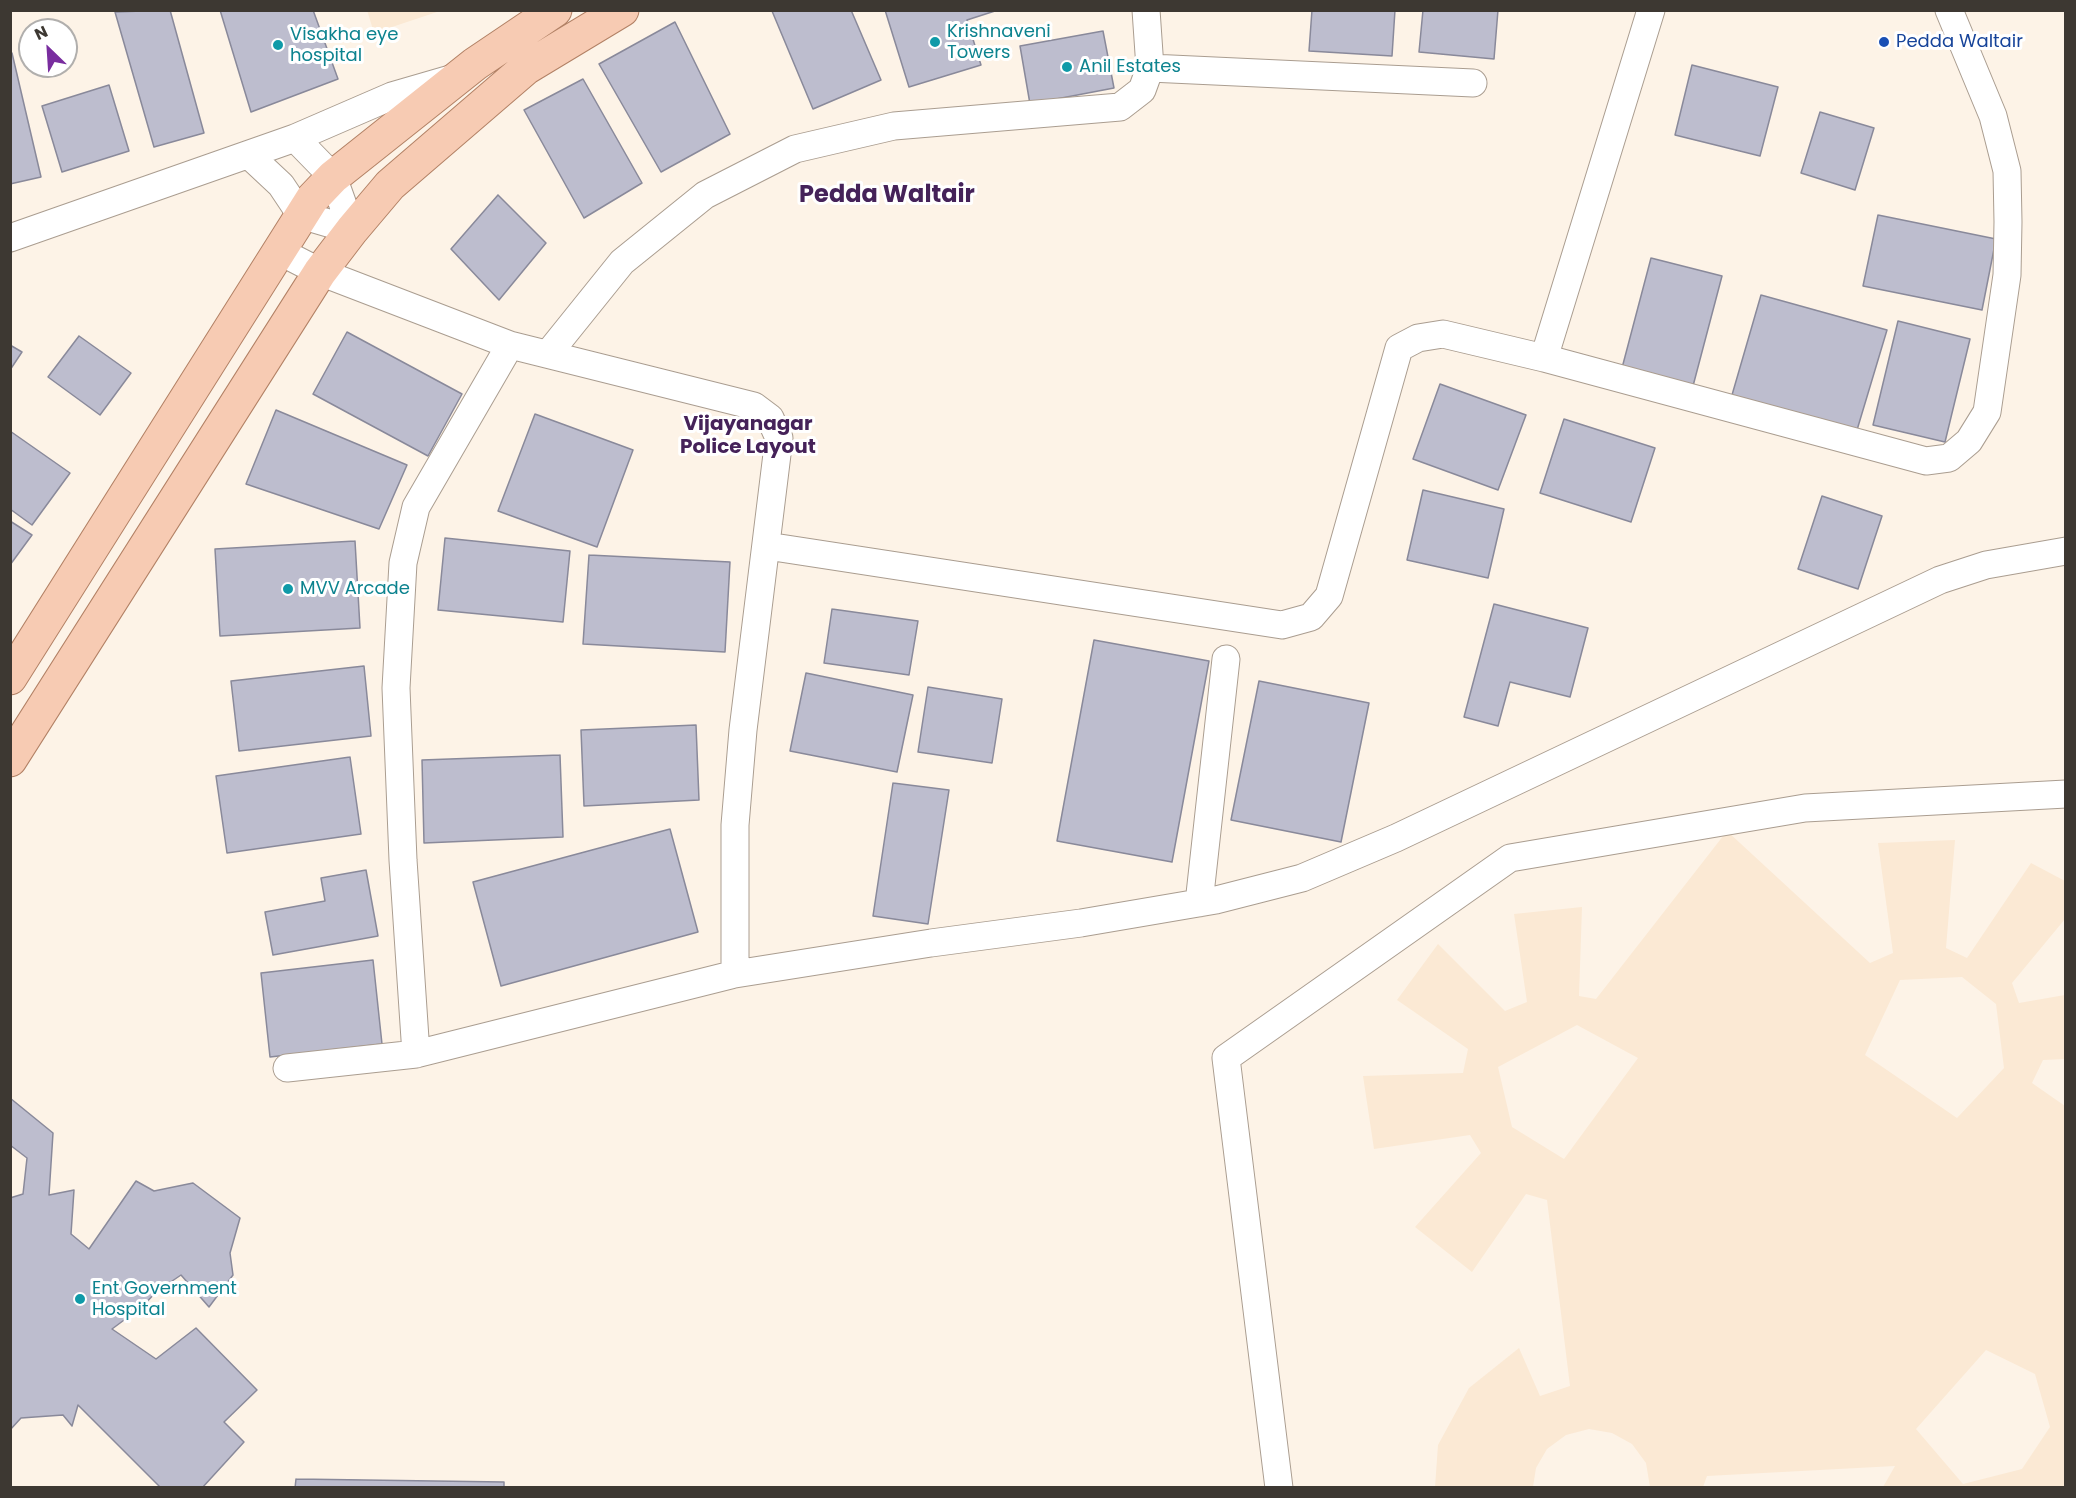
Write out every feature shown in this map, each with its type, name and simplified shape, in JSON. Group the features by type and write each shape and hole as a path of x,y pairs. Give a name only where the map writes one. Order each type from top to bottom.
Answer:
{"main road":[{"path":"10,678 301,215 333,177 461,76 555,10"},
{"path":"10,760 320,272 352,230 390,185 526,68 622,10"}],"street":[{"path":"548,354 622,262 705,195 795,149 894,126 1120,107 1142,90 1150,68 1146,10"},
{"path":"1544,358 1651,10"},
{"path":"767,546 1282,626 1311,616 1329,596 1399,348 1418,338 1443,334 1544,358 1926,461 1949,458 1969,441 1987,412 2007,276 2007,171 1993,116 1949,10"},
{"path":"1150,68 1473,83"},
{"path":"10,238 249,156 392,96 461,76"},
{"path":"296,138 333,177 352,230"},
{"path":"249,156 281,186 301,215 352,230"},
{"path":"279,250 320,272 510,345 754,406 770,418 779,438 743,730 735,825 735,974"},
{"path":"416,1054 396,688 403,563 416,507 510,345"},
{"path":"287,1068 416,1054 735,974 931,943 1081,923 1199,903 1302,878 1396,838 1940,580 1986,565 2066,551"},
{"path":"1199,903 1226,659"},
{"path":"1280,1488 1226,1058 1510,858 1805,808 2066,794"}],"shaded area":[{"path":"367,10 440,10 440,11 374,33"},
{"path":"1727,831 1870,963 1893,953 1878,843 1955,840 1946,948 1967,958 2031,863 2065,881 2065,919 2012,983 2019,1003 2065,995 2065,1059 2043,1060 2032,1083 2065,1106 2065,1487 1883,1487 1895,1466 1707,1476 1703,1487 1650,1487 1646,1463 1632,1444 1612,1433 1589,1429 1566,1435 1547,1449 1536,1468 1533,1487 1435,1487 1438,1445 1469,1388 1519,1348 1540,1396 1570,1386 1547,1200 1526,1194 1472,1272 1415,1227 1481,1153 1470,1135 1374,1149 1363,1076 1463,1073 1468,1049 1397,1000 1438,944 1505,1011 1527,1002 1514,914 1582,907 1579,996 1596,999","holes":["1962,977 1996,1004 2004,1068 1957,1118 1865,1055 1900,980","1577,1025 1638,1058 1564,1159 1512,1127 1498,1067","1986,1350 2035,1374 2050,1427 2022,1469 1963,1484 1916,1429"]}],"building":[{"path":"170,10 204,133 154,147 115,12"},
{"name":"Visakha eye hospital","path":"220,10 313,10 338,79 251,112"},
{"path":"851,10 881,80 813,109 772,11"},
{"name":"Krishnaveni Towers","path":"885,10 998,10 967,20 981,65 909,87"},
{"path":"1312,10 1395,10 1392,56 1309,51"},
{"path":"1423,10 1498,10 1494,59 1419,52"},
{"path":"675,22 730,134 661,172 599,64"},
{"name":"Anil Estates","path":"1103,31 1114,88 1030,104 1020,46"},
{"path":"12,53 41,177 10,184 10,54"},
{"path":"1692,65 1778,87 1760,156 1675,135"},
{"path":"583,79 642,183 584,218 524,110"},
{"path":"109,85 129,151 62,172 42,106"},
{"path":"1820,112 1874,128 1855,190 1801,173"},
{"path":"498,195 546,243 499,300 451,249"},
{"path":"1878,215 1996,239 1982,310 1863,286"},
{"path":"1651,258 1722,276 1693,386 1622,368"},
{"path":"1761,295 1887,330 1857,430 1732,395"},
{"path":"1898,321 1970,339 1945,442 1873,425"},
{"path":"347,332 462,394 428,456 313,394"},
{"path":"79,336 131,373 100,415 48,377"},
{"path":"10,345 22,352 10,370"},
{"path":"1440,384 1526,415 1498,490 1413,459"},
{"path":"276,410 407,465 379,529 246,484"},
{"path":"535,414 633,450 597,547 498,511"},
{"path":"1564,419 1655,448 1631,522 1540,493"},
{"path":"10,431 70,473 32,525 10,509"},
{"path":"1423,490 1504,509 1488,578 1407,560"},
{"path":"1822,496 1882,516 1858,589 1798,569"},
{"path":"10,521 32,535 10,565"},
{"path":"445,538 570,551 563,622 438,610"},
{"name":"MVV Arcade","path":"355,541 360,628 220,636 215,549"},
{"path":"589,555 730,562 725,652 583,644"},
{"path":"1494,604 1588,628 1570,697 1510,682 1498,726 1464,717"},
{"path":"832,609 918,621 909,675 824,663"},
{"path":"1094,640 1209,661 1172,862 1057,841"},
{"path":"364,666 371,736 239,751 231,681"},
{"path":"806,673 913,695 897,772 790,751"},
{"path":"1259,681 1369,703 1341,842 1231,820"},
{"path":"928,687 1002,699 992,763 918,752"},
{"path":"696,725 699,800 584,806 581,730"},
{"path":"560,755 563,837 424,843 422,760"},
{"path":"350,757 361,834 227,853 216,776"},
{"path":"893,783 949,790 928,924 873,916"},
{"path":"670,829 698,932 501,986 473,882"},
{"path":"366,870 378,936 273,955 265,912 325,901 321,878"},
{"path":"373,960 382,1044 270,1057 261,973"},
{"name":"Ent Government Hospital","path":"10,1098 53,1133 49,1195 74,1190 71,1234 89,1249 136,1181 154,1191 193,1183 240,1218 230,1253 233,1275 209,1307 181,1275 156,1292 143,1306 112,1329 156,1359 196,1328 257,1390 224,1422 244,1442 202,1488 161,1488 78,1405 72,1426 63,1415 21,1418 10,1430 10,1198 23,1194 27,1158 10,1145"},
{"path":"296,1479 504,1482 504,1488 295,1488"}],"place":[{"name":"Krishnaveni Towers","path":"935,42"},
{"name":"Pedda Waltair","path":"1884,42"},
{"name":"Visakha eye hospital","path":"278,45"},
{"name":"Anil Estates","path":"1067,67"},
{"name":"MVV Arcade","path":"288,589"},
{"name":"Ent Government Hospital","path":"80,1299"}],"district":[{"name":"Pedda Waltair","path":"887,196"},
{"name":"Vijayanagar Police Layout","path":"748,436"}]}
